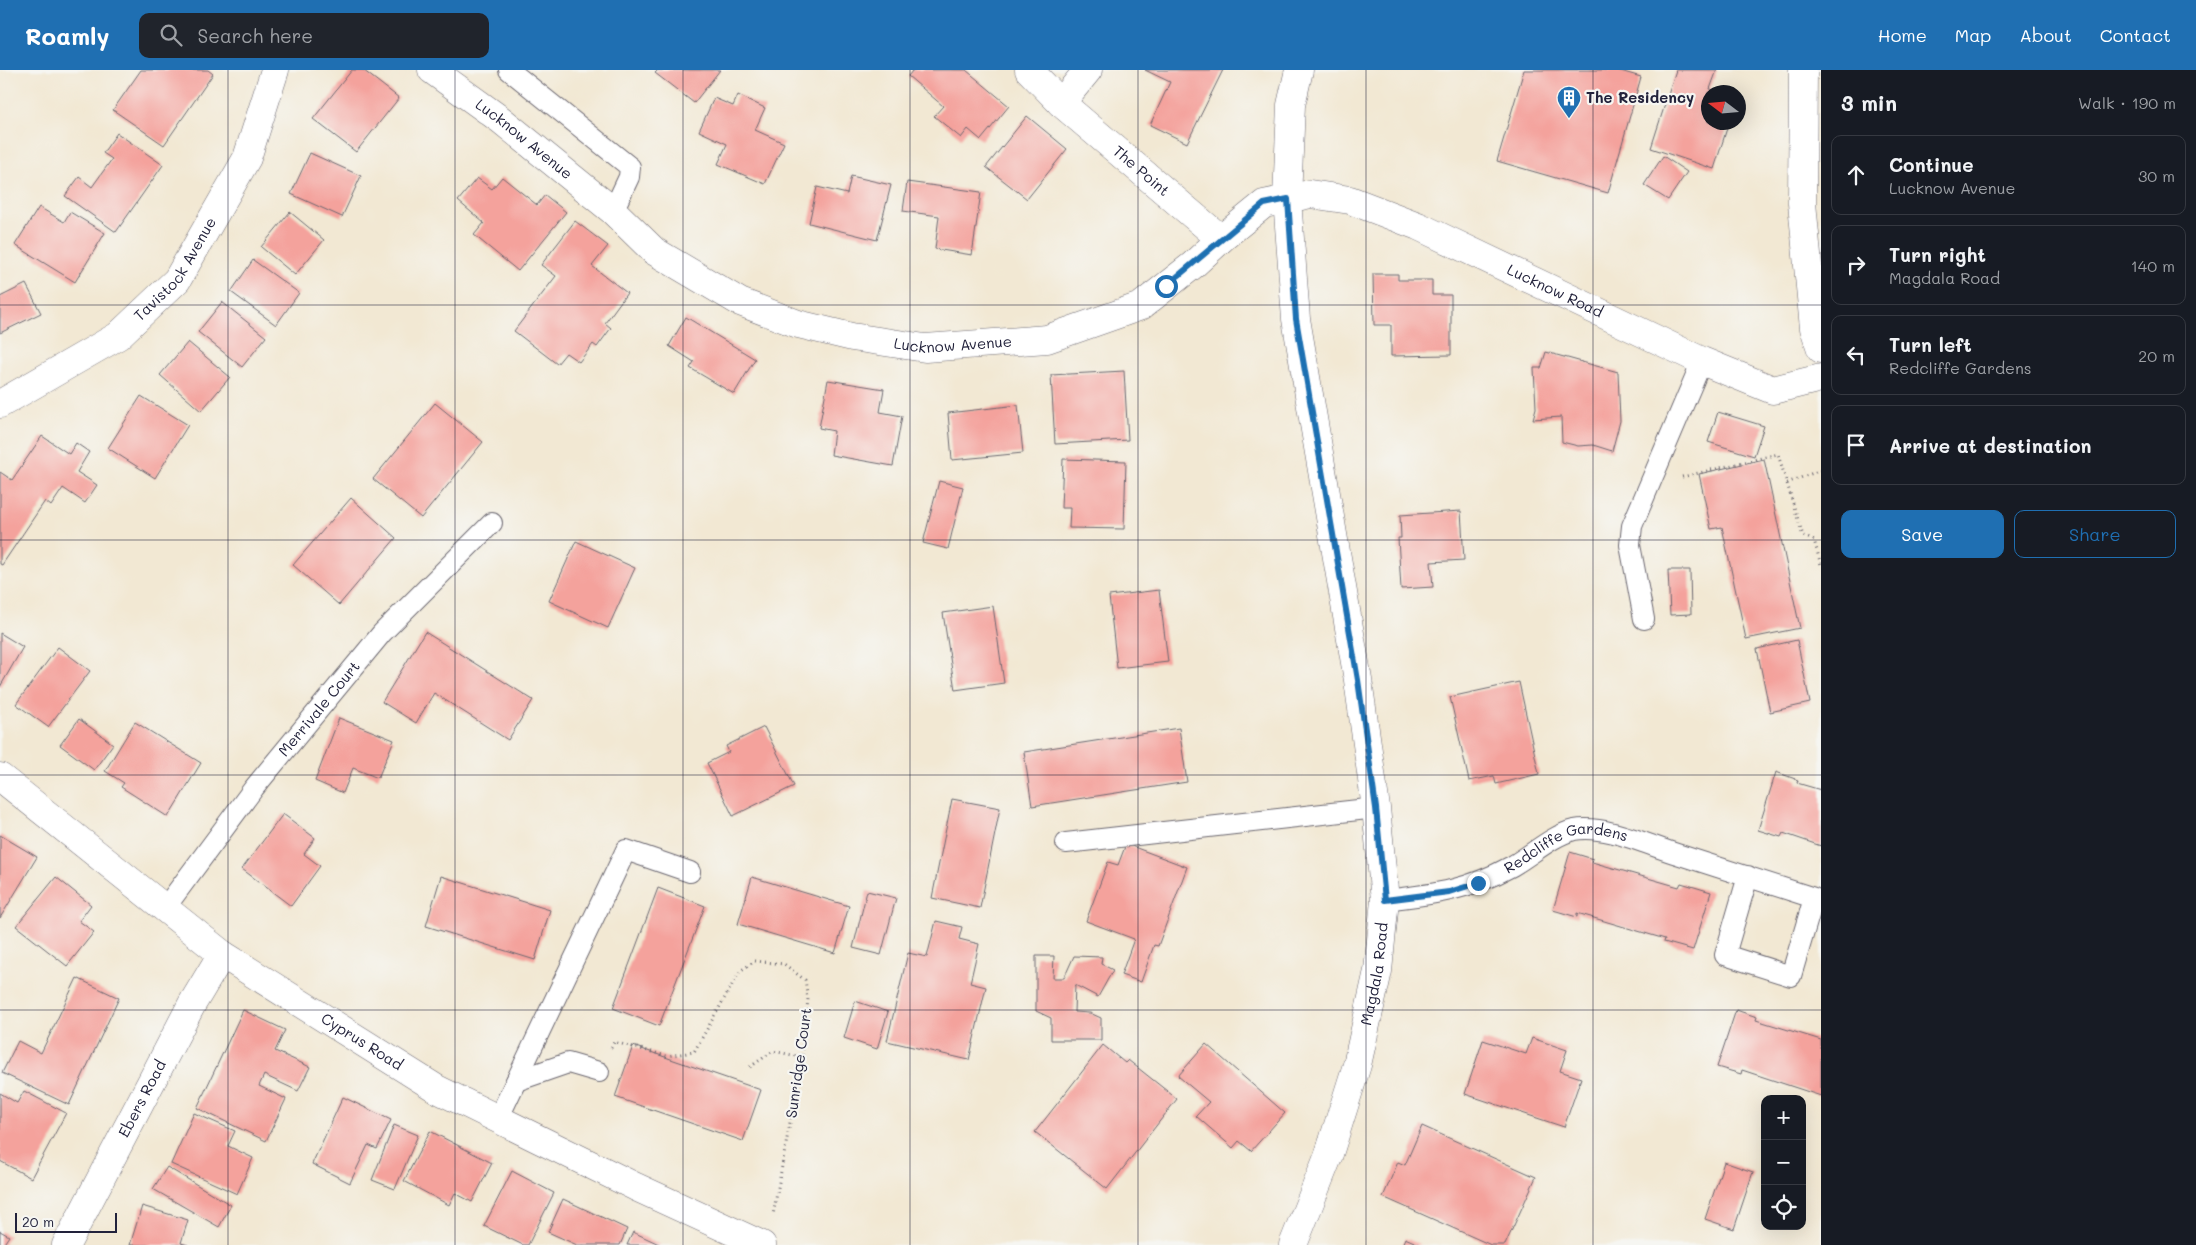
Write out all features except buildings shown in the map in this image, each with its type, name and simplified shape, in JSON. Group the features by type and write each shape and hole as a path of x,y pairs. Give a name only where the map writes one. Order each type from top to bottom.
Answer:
{"street":[{"name":"Tavistock Avenue","path":"0,404 118,336 177,280 247,158 275,70"},
{"name":"Lucknow Avenue","path":"432,70 501,120 613,211 654,251 740,302 798,324 852,337 925,348 1047,339 1141,306 1193,265 1264,204 1288,199"},
{"name":"The Point","path":"1029,70 1061,103 1221,239"},
{"path":"1061,103 1088,70"},
{"name":"Magdala Road","path":"1293,1245 1328,1157 1357,1066 1378,971 1385,900 1376,808 1358,680 1296,319 1288,199 1291,105 1299,70"},
{"path":"1803,70 1802,203 1814,328 1821,349"},
{"name":"Lucknow Road","path":"1288,199 1310,194 1350,200 1418,226 1702,361 1774,390 1821,378"},
{"name":"Cyprus Road","path":"0,777 222,954 437,1089 636,1188 762,1245"},
{"name":"Ebers Road","path":"66,1245 192,1004 222,954"}],"lane":[{"path":"509,70 630,167 629,177 613,211"},
{"path":"1644,620 1630,545 1632,526 1702,361"},
{"name":"Merrivale Court","path":"165,908 254,788 382,633 492,523"},
{"path":"1066,843 1376,808"},
{"name":"Redcliffe Gardens","path":"1385,900 1449,892 1478,883 1514,866 1541,847 1574,830 1601,830 1748,876 1814,898 1792,976 1725,955 1748,876"},
{"path":"498,1119 626,850 690,872"},
{"path":"516,1081 568,1063 599,1072"}],"path":[{"path":"1650,485 1778,454 1803,536 1814,540 1821,565"},
{"path":"1787,483 1821,470"},
{"name":"Sunridge Court","path":"599,1072 614,1042 667,1056 694,1052 740,971 756,961 784,964 805,980 808,1000 802,1057 773,1217"},
{"path":"750,1068 773,1051 802,1057"}],"place":[{"name":"The Residency","path":"1569,119"}],"route":[{"path":"1166,286 1264,204 1288,199 1296,319 1358,680 1376,808 1385,900 1449,892 1478,883"}]}
